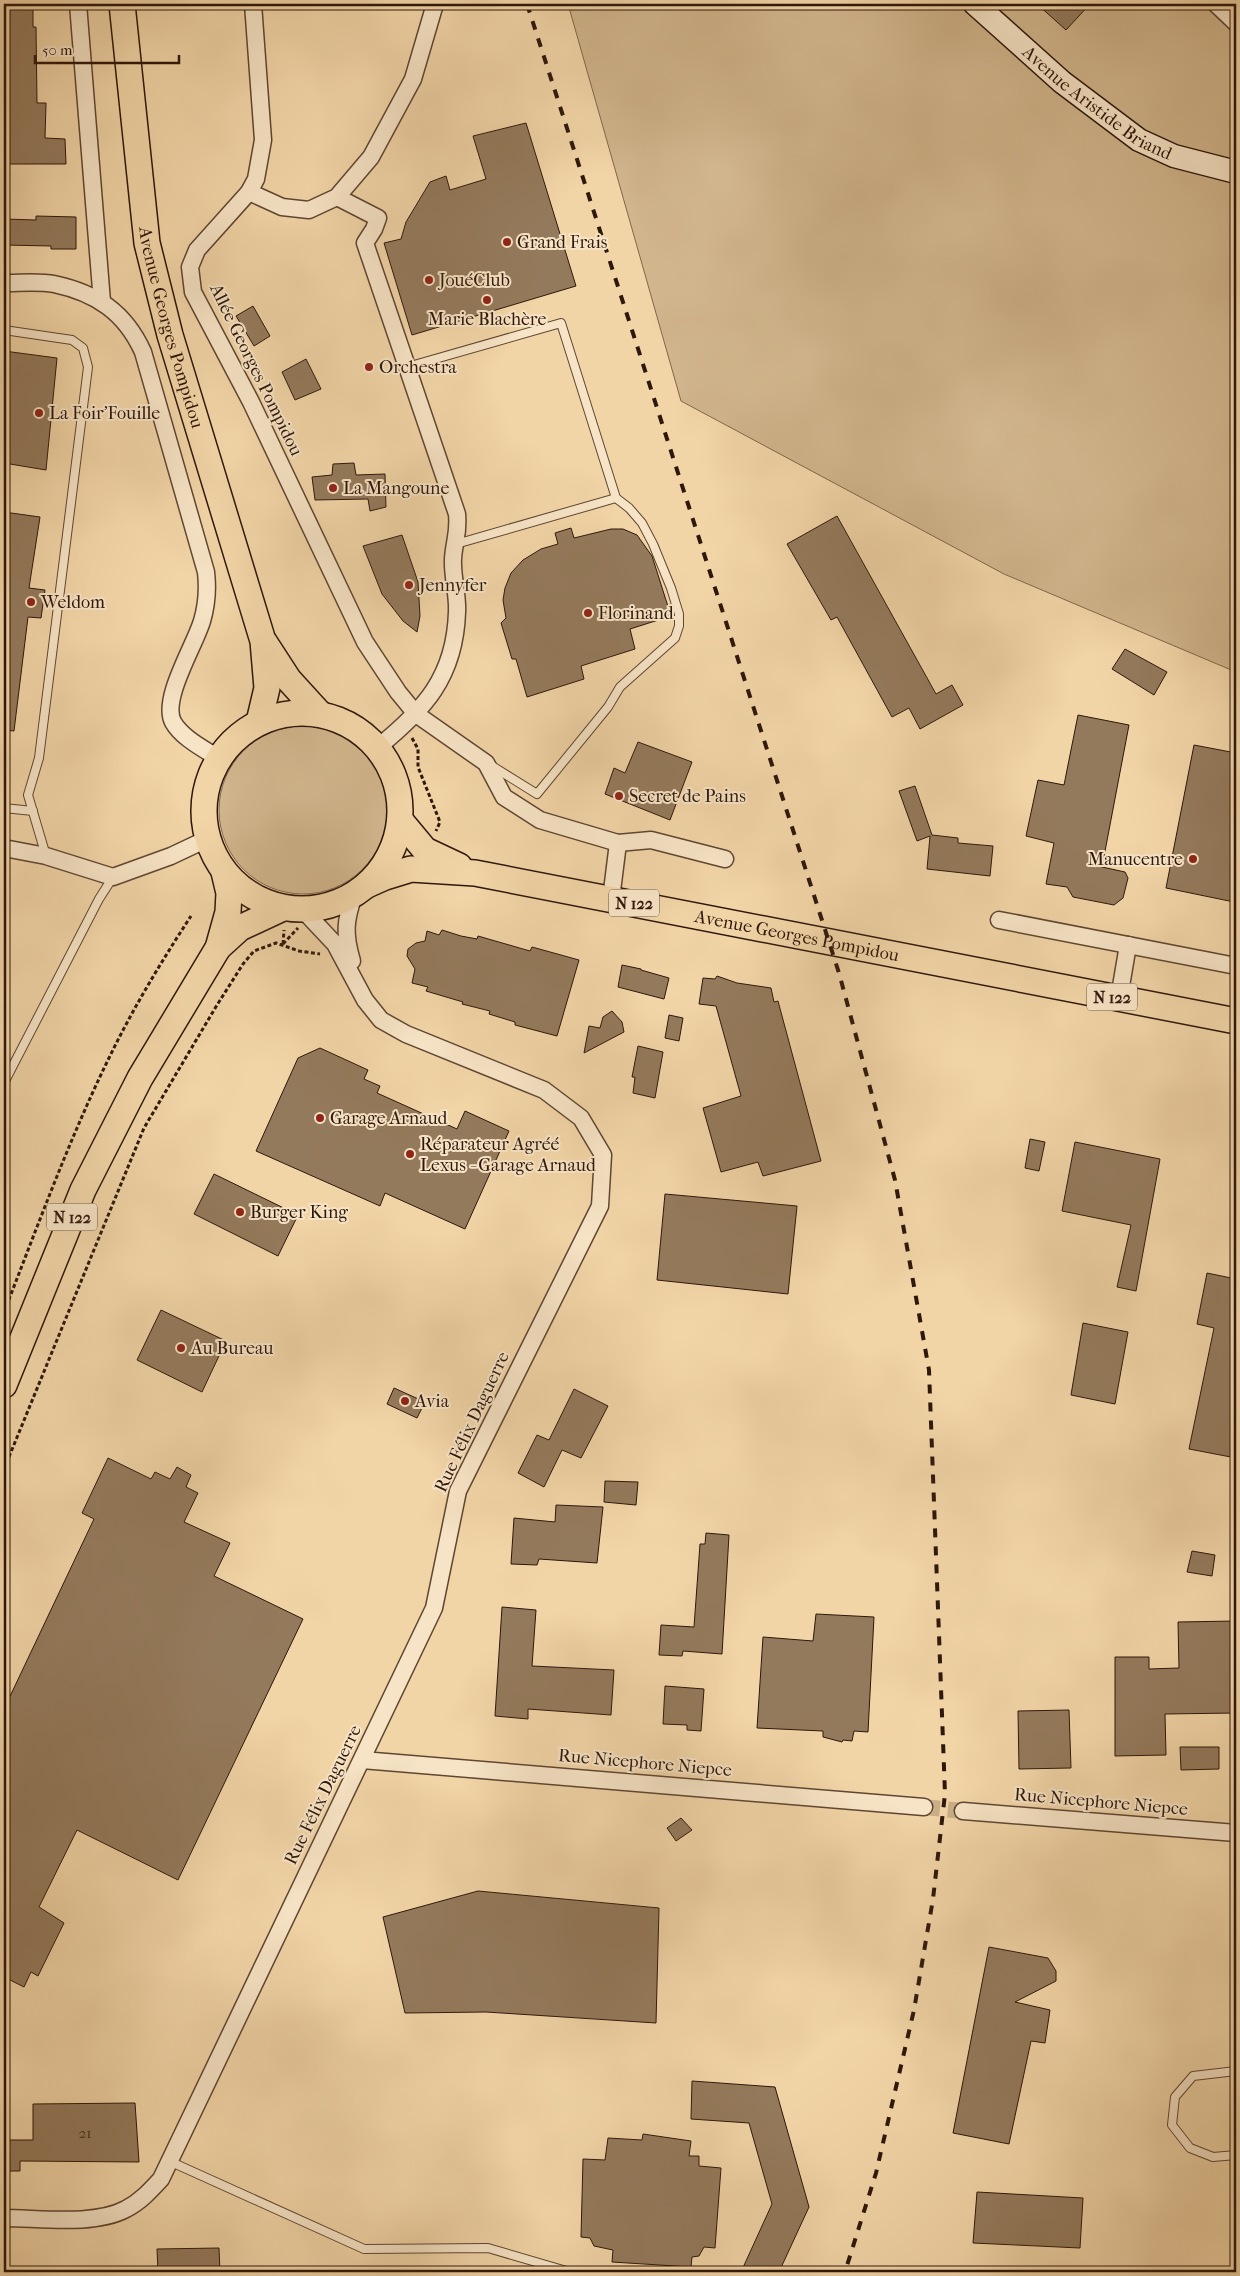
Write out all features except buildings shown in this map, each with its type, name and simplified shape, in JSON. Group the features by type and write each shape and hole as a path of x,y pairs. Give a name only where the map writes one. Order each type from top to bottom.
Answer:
{"main road":[{"name":"Avenue Georges Pompidou","path":"122,4 147,243 170,335 263,641"},
{"name":"Avenue Aristide Briand","path":"975,4 1062,82 1139,140 1174,156 1236,172"},
{"path":"263,641 289,680 320,714"},
{"path":"260,722 267,688 263,641"},
{"path":"293,909 250,895 236,885 224,872 214,856 207,839 203,812 207,784 218,758 236,737 260,722 289,713 320,714 342,721 361,733 377,748 391,770 399,794 400,820 397,838 390,856 380,872 360,890"},
{"name":"Avenue Georges Pompidou","path":"400,820 425,850 475,872"},
{"name":"Avenue Georges Pompidou","path":"293,909 335,904 385,877 411,869 475,872 1236,1021"},
{"name":"N 122","path":"4,1385 63,1237 92,1173 140,1078 218,948 228,912 228,893 224,872"},
{"name":"N 122","path":"218,948 240,928 293,909"}],"street":[{"path":"78,4 102,302"},
{"name":"Allée Georges Pompidou","path":"253,4 263,140 256,179 249,192 197,250 190,266 193,292 251,402 365,642 398,692 416,714 486,763"},
{"path":"249,192 282,207 309,210 337,197 371,157 413,79 434,4"},
{"path":"1216,4 1236,23"},
{"path":"337,197 378,218 374,229 364,243 456,514 459,530 453,559 457,613 453,644 445,673 427,703 377,748"},
{"path":"4,283 54,284 102,302 114,310 134,332 143,352 206,572 208,595 202,621 171,704 172,718 186,736 218,758"},
{"path":"486,763 504,797 540,820 618,843 651,840 724,859"},
{"path":"4,848 46,856 113,877 171,856 207,839"},
{"path":"612,899 618,843"},
{"name":"Rue Félix Daguerre","path":"360,890 347,914 345,933 360,989"},
{"name":"Rue Félix Daguerre","path":"4,2218 106,2217 127,2209 145,2197 161,2179 434,1608 458,1491 600,1206 603,1155 581,1118 544,1090 406,1034 391,1026 372,1010 335,944 293,909"},
{"path":"999,920 1236,966"},
{"path":"1119,998 1128,945"},
{"name":"Rue Nicephore Niepce","path":"362,1760 924,1807"},
{"name":"Rue Nicephore Niepce","path":"963,1811 1236,1833"}],"lane":[{"path":"406,367 561,323 616,498 629,508 642,523 662,561 678,614 680,626 675,638 620,687 608,707 537,794 486,763"},
{"path":"4,330 72,340 83,348 88,367 39,758 28,794 46,856"},
{"path":"456,544 616,498"},
{"path":"4,808 32,811"},
{"path":"4,1083 99,899 113,877"},
{"path":"1236,2072 1193,2076 1175,2097 1172,2125 1190,2148 1213,2156 1236,2156"},
{"path":"169,2161 364,2249 488,2248 570,2272"}],"path":[{"path":"4,1312 78,1125 108,1060 133,1011 191,916"},
{"path":"4,1470 144,1128 246,960 260,948 276,943 283,944"}],"shaded area":[{"path":"568,4 1236,4 1236,672 1004,574 681,401"},
{"path":"311,726 335,732 363,750 373,763 384,785 387,810 384,835 373,857 363,870 350,880 328,891 295,894 278,891 263,884 249,875 238,864 222,835 219,802 222,785 229,770 238,756 249,745 278,729"}],"tunnel":[{"path":"924,1807 963,1811"}],"railway":[{"path":"527,4 839,973 895,1180 929,1370 945,1794 933,1899 914,2010 876,2173 845,2272"}],"place":[{"name":"Grand Frais","path":"507,242"},
{"name":"JouéClub","path":"429,280"},
{"name":"Marie Blachère","path":"487,300"},
{"name":"Orchestra","path":"369,367"},
{"name":"La Foir'Fouille","path":"39,413"},
{"name":"La Mangoune","path":"333,488"},
{"name":"Jennyfer","path":"409,585"},
{"name":"Weldom","path":"31,602"},
{"name":"Florinand","path":"588,613"},
{"name":"Secret de Pains","path":"619,796"},
{"name":"Manucentre","path":"1193,859"},
{"name":"Garage Arnaud","path":"320,1118"},
{"name":"Réparateur Agréé Lexus - Garage Arnaud","path":"410,1154"},
{"name":"Burger King","path":"240,1212"},
{"name":"Au Bureau","path":"181,1348"},
{"name":"Avia","path":"405,1401"}]}
